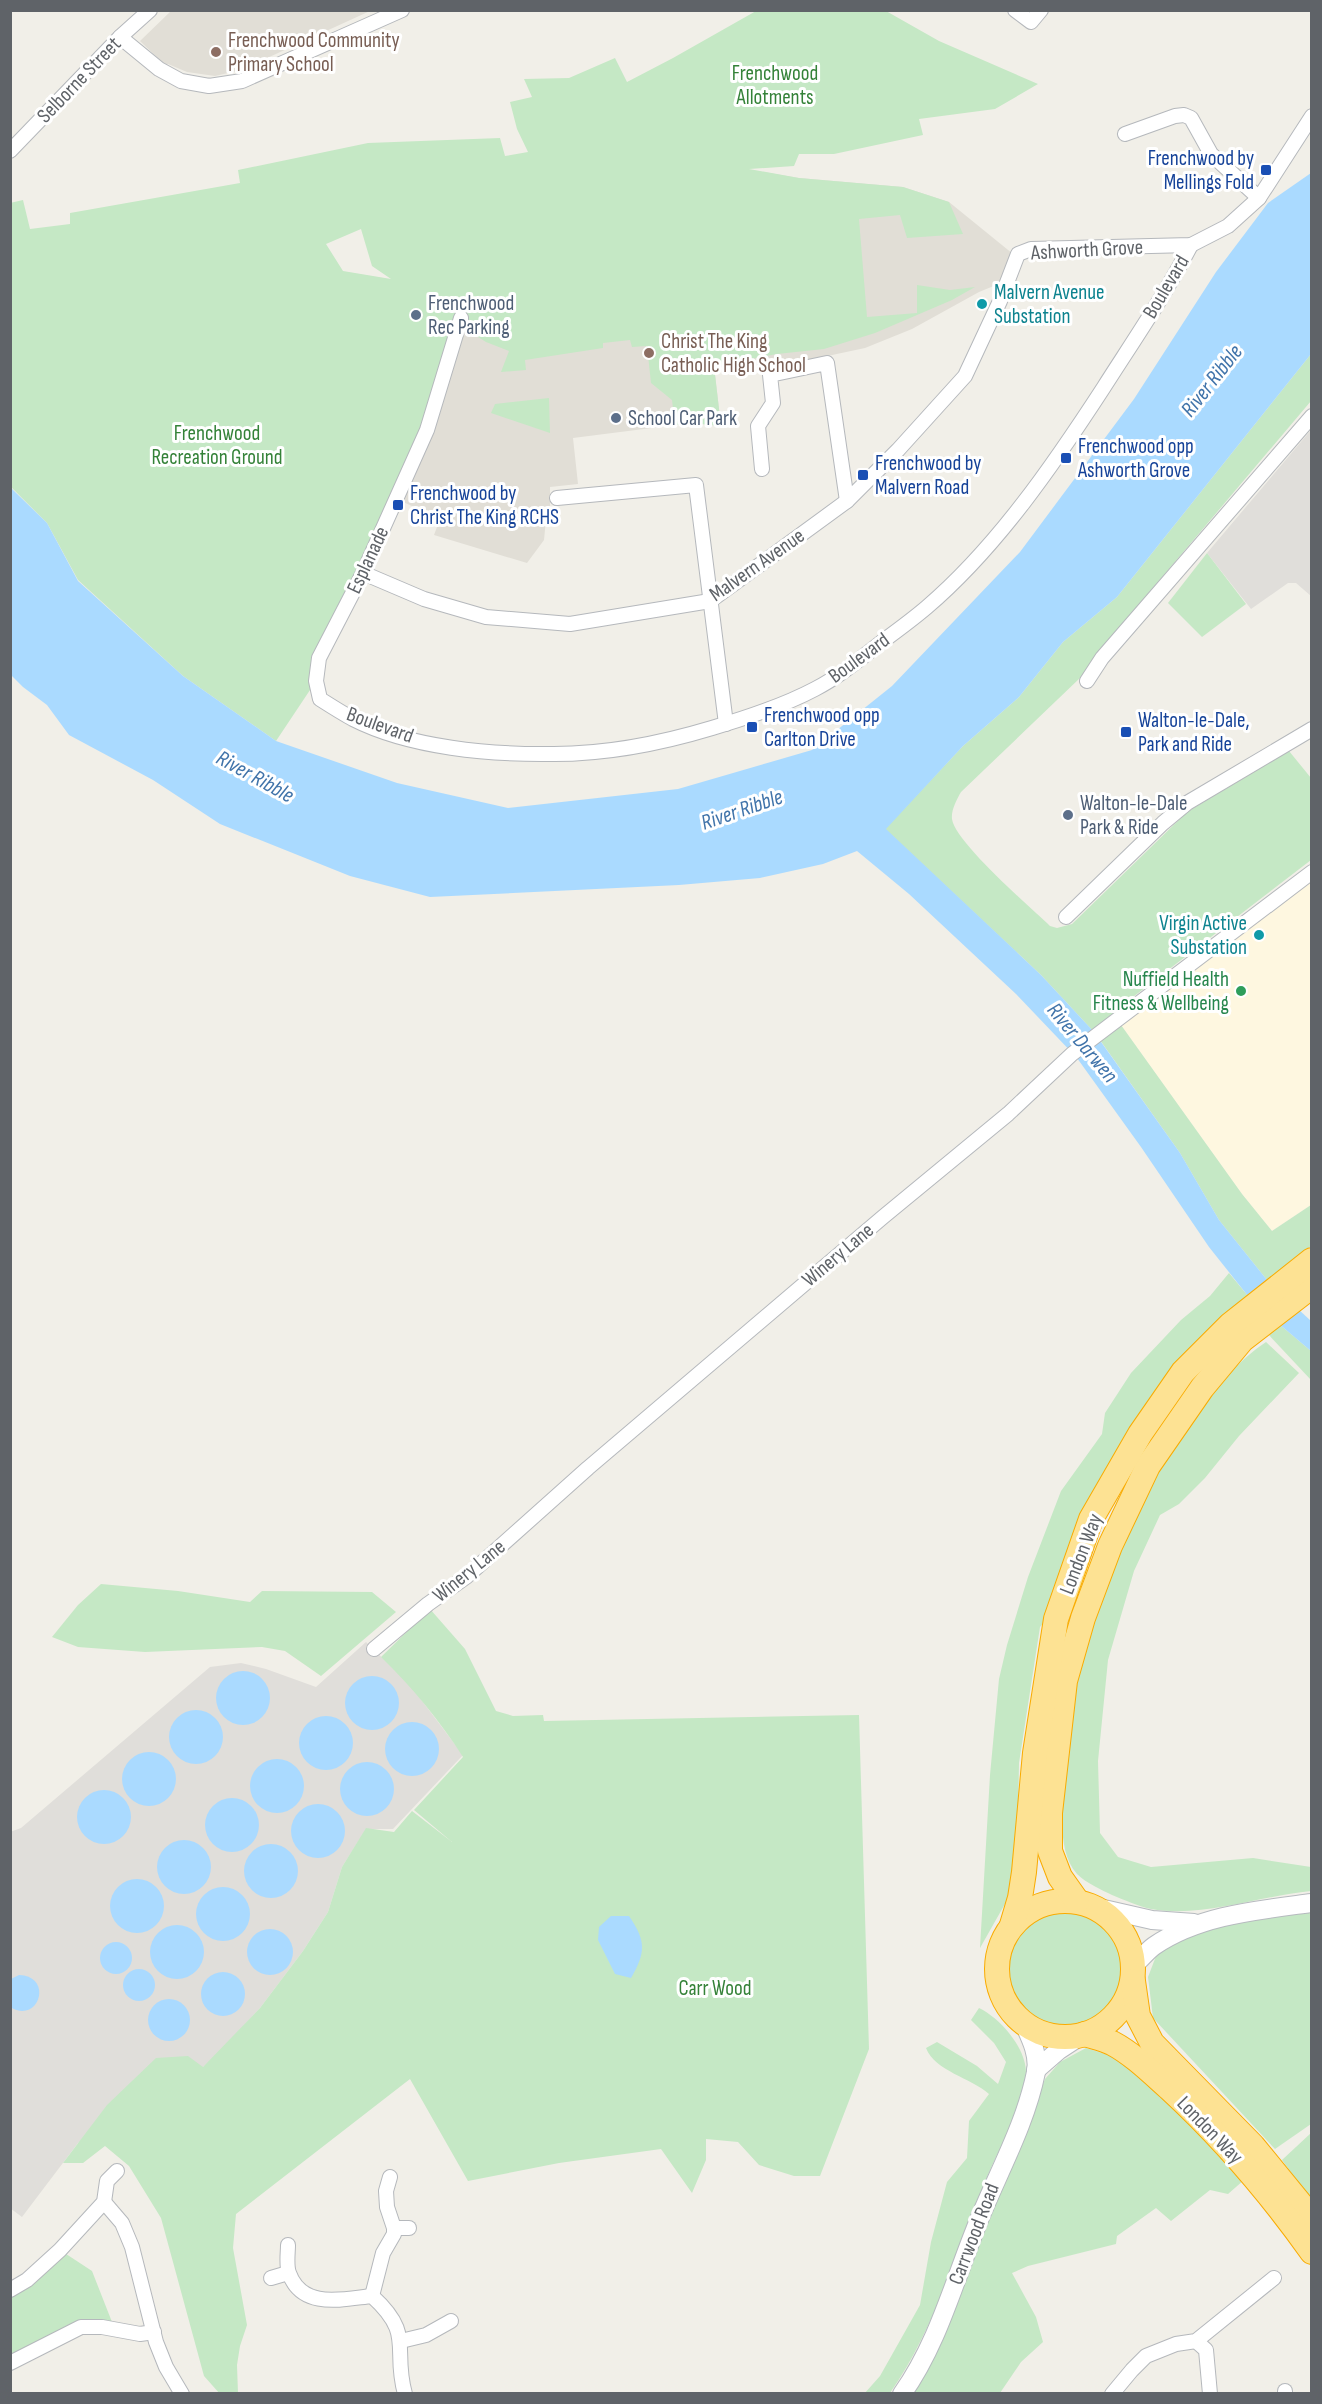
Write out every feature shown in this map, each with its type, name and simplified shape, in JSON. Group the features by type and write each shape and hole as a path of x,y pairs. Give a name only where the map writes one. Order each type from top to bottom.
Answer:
{"highway":[{"name":"London Way","path":"1086,1904 1060,1877 1050,1851 1050,1813 1065,1681 1083,1618 1110,1546 1148,1466 1203,1388 1236,1332 1311,1260"},
{"name":"London Way","path":"1011,1925 1020,1898 1024,1872 1035,1754 1056,1619 1091,1519 1140,1434 1183,1372 1236,1332 1311,1286"},
{"path":"1059,1900 1086,1904 1111,1917 1123,1930 1131,1947 1134,1973 1118,2013 1103,2026 1084,2035 1062,2037 1042,2033 1024,2024 1011,2011 1002,1995 997,1977 997,1959 1002,1941 1011,1925 1025,1913 1041,1904 1059,1900"},
{"name":"London Way","path":"1134,1973 1138,2016 1152,2043 1253,2146 1311,2218"},
{"name":"London Way","path":"1084,2035 1114,2044 1125,2051 1188,2106 1222,2139 1260,2184 1311,2252"}],"street":[{"name":"Selborne Street","path":"10,151 120,37 150,10"},
{"path":"120,37 159,69 181,81 209,86 242,81 402,10"},
{"path":"1015,10 1031,22 1041,10"},
{"path":"1125,134 1175,116 1185,115 1191,118 1211,154 1258,198"},
{"name":"Ashworth Grove","path":"1018,254 1031,249 1191,245 1228,226 1258,198 1311,116"},
{"name":"Boulevard","path":"320,699 355,720 399,735 459,749 516,755 583,754 628,750 726,724 814,690 838,676 928,606 1001,531 1075,430 1172,282 1191,245"},
{"name":"Malvern Avenue","path":"363,573 424,599 486,617 570,624 710,601 847,501 898,450 965,376 1000,300 1018,254"},
{"name":"Esplanade","path":"320,699 316,681 319,658 363,573 427,430 461,318"},
{"path":"762,469 758,426 773,403 770,375 827,363 847,501"},
{"path":"1088,681 1102,658 1311,416"},
{"path":"557,498 696,485 726,724"},
{"path":"1066,917 1187,803 1311,729"},
{"name":"Winery Lane","path":"374,1649 428,1604 466,1577 588,1468 883,1217 1008,1114 1075,1052 1311,872"},
{"path":"1134,1973 1153,1947 1174,1934 1199,1924 1262,1910 1311,1903"},
{"path":"1086,1904 1152,1920 1199,1924"},
{"name":"Carrwood Road","path":"902,2394 913,2378 942,2317 974,2231 1022,2121 1036,2070 1032,2041 1024,2024"},
{"path":"1036,2070 1059,2050 1084,2035"},
{"path":"10,2290 27,2280 60,2250 104,2202 107,2181 117,2171"},
{"path":"372,2296 383,2253 394,2234 387,2207 386,2191 390,2177"},
{"path":"104,2202 122,2223 132,2247 154,2332 166,2367 182,2394"},
{"path":"394,2228 409,2228"},
{"path":"288,2245 288,2272 306,2295 321,2301 372,2296"},
{"path":"271,2278 288,2272"},
{"path":"1112,2394 1146,2356 1176,2343 1196,2341 1274,2278"},
{"path":"372,2296 395,2320 401,2341 401,2380 405,2394"},
{"path":"401,2341 426,2335 451,2321"},
{"path":"10,2363 81,2326 102,2327 140,2334 154,2332"},
{"path":"1196,2341 1206,2350 1210,2394"}],"shaded area":[{"name":"Frenchwood Community Primary School","path":"370,10 241,70 215,76 187,72 168,64 166,66 140,41 171,11"},
{"name":"Christ The King Catholic High School","path":"745,169 799,178 903,187 949,202 1013,254 1001,283 979,292 912,329 865,348 771,368 714,366 721,426 691,423 573,438 578,484 550,487 550,515 546,519 544,540 527,563 434,535 440,519 401,501 466,317 460,292"},
{"path":"1311,430 1311,596 1296,583 1288,583 1251,609 1207,553"},
{"path":"1311,872 1311,1205 1272,1231 1242,1194 1121,1025"},
{"path":"366,1642 410,1685 463,1755 393,1829 366,1829 342,1867 328,1912 303,1951 260,2008 217,2055 203,2067 78,2143 22,2217 10,2208 10,1832 21,1828 210,1667 241,1663 266,1669 316,1687"}],"green space":[{"path":"756,11 886,11 939,41 1038,84 995,109 919,119 923,135 834,154 799,154 794,166 749,169 799,178 903,187 949,202 963,234 907,238 900,215 859,219 867,317 917,313 917,285 950,290 975,287 952,300 875,333 824,349 777,354 714,366 721,426 691,423 675,425 672,400 651,383 647,346 632,347 630,340 603,343 603,348 525,360 526,370 501,372 509,351 486,342 462,327 466,317 463,305 423,440 316,681 276,741 183,676 78,580 47,523 11,487 10,203 23,200 30,229 70,224 70,213 240,183 238,170 368,143 500,138 505,156 528,152 517,129 510,102 532,97 524,79 569,78 615,58 627,82","holes":["361,229 372,266 391,279 343,271 326,244"]},
{"path":"1311,354 1311,401 1097,654 1080,678 961,792 953,808 952,819 956,829 979,858 1050,926 1057,928 1072,924 1187,812 1289,751 1311,778 1311,860 1120,1007 1094,1032 1041,975 885,829 963,746 1019,697 1063,642 1117,597"},
{"path":"549,398 550,433 491,413 495,404"},
{"path":"1207,553 1246,604 1202,637 1168,603"},
{"path":"1121,1025 1242,1194 1272,1231 1311,1205 1311,1246 1267,1280 1219,1220 1180,1153 1100,1040"},
{"path":"1229,1273 1248,1296 1207,1334 1040,1627 1019,1763 1018,1818 1010,1895 980,1948 990,1775 999,1679 1028,1577 1061,1491 1102,1434 1105,1413 1131,1373 1181,1320 1210,1296"},
{"path":"1279,1324 1311,1351 1311,1380 1268,1334"},
{"path":"1266,1342 1299,1373 1239,1436 1205,1478 1179,1504 1160,1515 1134,1571 1108,1660 1098,1761 1100,1833 1118,1857 1151,1867 1253,1858 1311,1867 1311,1891 1211,1909 1171,1911 1151,1909 1136,1905 1094,1886 1077,1874 1070,1864 1063,1841 1062,1815 1071,1701 1080,1657 1096,1608 1116,1556 1140,1504 1168,1454 1199,1409 1232,1371"},
{"path":"101,1584 178,1591 250,1602 262,1591 372,1592 396,1612 321,1676 285,1651 262,1647 145,1652 78,1647 52,1637 78,1605"},
{"name":"Carr Wood","path":"430,1609 465,1649 496,1711 513,1716 543,1715 544,1721 859,1715 869,2049 820,2176 794,2176 759,2165 738,2142 706,2139 706,2160 692,2193 661,2149 559,2163 468,2181 410,2079 236,2214 233,2248 247,2325 237,2365 238,2393 220,2394 204,2376 161,2218 129,2166 105,2146 83,2163 63,2163 107,2105 156,2058 188,2056 203,2067 260,2008 303,1951 328,1912 342,1867 366,1828 394,1832 412,1811 452,1842 414,1810 463,1757 425,1705 381,1657"},
{"path":"1311,1906 1311,2124 1275,2149 1153,2018 1148,1977 1158,1951 1193,1931"},
{"path":"1066,1911 1088,1916 1107,1928 1119,1947 1124,1969 1119,1991 1107,2010 1088,2022 1066,2027 1044,2022 1025,2010 1013,1991 1008,1969 1013,1947 1025,1928 1044,1916"},
{"path":"979,2008 1003,2026 1016,2043 1025,2062 1025,2084 1016,2112 985,2182 943,2291 906,2369 890,2393 864,2394 880,2376 920,2305 931,2242 947,2182 967,2158 969,2121 989,2094 937,2063 926,2048 937,2042 977,2066 998,2084 1006,2062 994,2043 971,2020"},
{"path":"1086,2048 1115,2057 1169,2101 1244,2180 1228,2194 1210,2190 1171,2221 1156,2208 1117,2236 1116,2244 1028,2266 1012,2273 1036,2317 1043,2342 1021,2362 1000,2393 909,2394 1018,2148 1045,2079 1060,2062"},
{"path":"1311,2133 1311,2200 1282,2160"},
{"path":"60,2250 92,2271 112,2322 80,2327 11,2363 11,2290"}],"water":[{"path":"1311,173 1311,354 1117,597 1063,642 1019,697 963,746 886,829 1041,975 1094,1032 1180,1153 1219,1220 1267,1280 1248,1296 1209,1247 1077,1058 1016,994 909,894 857,851 823,864 760,878 679,885 430,897 350,876 220,824 153,780 69,735 47,705 11,675 10,487 47,523 78,581 183,676 276,741 397,783 508,808 678,789 812,750 892,686 1020,552 1134,399 1216,272 1268,203"},
{"path":"1298,1309 1311,1321 1311,1351 1279,1324"},
{"path":"243,1671 253,1673 262,1679 268,1688 270,1698 268,1708 262,1717 253,1723 243,1725 233,1723 224,1717 218,1708 216,1698 218,1688 224,1679 233,1673"},
{"path":"372,1676 382,1678 391,1684 397,1693 399,1703 397,1713 391,1722 382,1728 372,1730 362,1728 353,1722 347,1713 345,1703 347,1693 353,1684 362,1678"},
{"path":"196,1710 206,1712 215,1718 221,1727 223,1737 221,1747 215,1756 206,1762 196,1764 186,1762 177,1756 171,1747 169,1737 171,1727 177,1718 186,1712"},
{"path":"326,1716 336,1718 345,1724 351,1733 353,1743 351,1753 345,1762 336,1768 326,1770 316,1768 307,1762 301,1753 299,1743 301,1733 307,1724 316,1718"},
{"path":"412,1722 422,1724 431,1730 437,1739 439,1749 437,1759 431,1768 422,1774 412,1776 402,1774 393,1768 387,1759 385,1749 387,1739 393,1730 402,1724"},
{"path":"149,1752 159,1754 168,1760 174,1769 176,1779 174,1789 168,1798 159,1804 149,1806 139,1804 130,1798 124,1789 122,1779 124,1769 130,1760 139,1754"},
{"path":"277,1759 287,1761 296,1767 302,1776 304,1786 302,1796 296,1805 287,1811 277,1813 267,1811 258,1805 252,1796 250,1786 252,1776 258,1767 267,1761"},
{"path":"367,1762 377,1764 386,1770 392,1779 394,1789 392,1799 386,1808 377,1814 367,1816 357,1814 348,1808 342,1799 340,1789 342,1779 348,1770 357,1764"},
{"path":"104,1790 114,1792 123,1798 129,1807 131,1817 129,1827 123,1836 114,1842 104,1844 94,1842 85,1836 79,1827 77,1817 79,1807 85,1798 94,1792"},
{"path":"232,1798 242,1800 251,1806 257,1815 259,1825 257,1835 251,1844 242,1850 232,1852 222,1850 213,1844 207,1835 205,1825 207,1815 213,1806 222,1800"},
{"path":"318,1804 328,1806 337,1812 343,1821 345,1831 343,1841 337,1850 328,1856 318,1858 308,1856 299,1850 293,1841 291,1831 293,1821 299,1812 308,1806"},
{"path":"184,1840 194,1842 203,1848 209,1857 211,1867 209,1877 203,1886 194,1892 184,1894 174,1892 165,1886 159,1877 157,1867 159,1857 165,1848 174,1842"},
{"path":"271,1844 281,1846 290,1852 296,1861 298,1871 296,1881 290,1890 281,1896 271,1898 261,1896 252,1890 246,1881 244,1871 246,1861 252,1852 261,1846"},
{"path":"137,1879 147,1881 156,1887 162,1896 164,1906 162,1916 156,1925 147,1931 137,1933 127,1931 118,1925 112,1916 110,1906 112,1896 118,1887 127,1881"},
{"path":"223,1887 233,1889 242,1895 248,1904 250,1914 248,1924 242,1933 233,1939 223,1941 213,1939 204,1933 198,1924 196,1914 198,1904 204,1895 213,1889"},
{"path":"611,1916 629,1916 639,1933 641,1954 631,1978 615,1974 598,1940 599,1927"},
{"path":"177,1925 187,1927 196,1933 202,1942 204,1952 202,1962 196,1971 187,1977 177,1979 167,1977 158,1971 152,1962 150,1952 152,1942 158,1933 167,1927"},
{"path":"270,1929 286,1936 293,1952 286,1968 270,1975 254,1968 247,1952 254,1936"},
{"path":"116,1942 127,1947 132,1958 127,1969 116,1974 105,1969 100,1958 105,1947"},
{"path":"139,1969 151,1973 155,1985 151,1997 139,2001 127,1997 123,1985 127,1973"},
{"path":"223,1972 238,1979 245,1994 238,2009 223,2016 208,2009 201,1994 208,1979"},
{"path":"19,1975 30,1977 39,1990 35,2005 29,2010 20,2011 10,2007 11,1979"},
{"path":"169,1999 177,2000 184,2005 189,2012 189,2028 184,2035 177,2040 169,2041 161,2040 154,2035 149,2028 148,2020 149,2012 154,2005 161,2000"}],"place":[{"name":"Frenchwood Community Primary School","path":"216,52"},
{"name":"Frenchwood by Mellings Fold","path":"1266,170"},
{"name":"Malvern Avenue Substation","path":"982,304"},
{"name":"Frenchwood Rec Parking","path":"416,315"},
{"name":"Christ The King Catholic High School","path":"649,353"},
{"name":"School Car Park","path":"616,418"},
{"name":"Frenchwood opp Ashworth Grove","path":"1066,458"},
{"name":"Frenchwood by Malvern Road","path":"863,475"},
{"name":"Frenchwood by Christ The King RCHS","path":"398,505"},
{"name":"Frenchwood opp Carlton Drive","path":"752,727"},
{"name":"Walton-le-Dale, Park and Ride","path":"1126,732"},
{"name":"Walton-le-Dale Park & Ride","path":"1068,815"},
{"name":"Virgin Active Substation","path":"1259,935"},
{"name":"Nuffield Health Fitness & Wellbeing","path":"1241,991"}],"park label":[{"name":"Frenchwood Allotments","path":"775,85"},
{"name":"Frenchwood Recreation Ground","path":"217,445"}],"water label":[{"name":"River Ribble","path":"1212,381"},
{"name":"River Ribble","path":"255,777"},
{"name":"River Ribble","path":"742,810"},
{"name":"River Darwen","path":"1082,1043"}]}
